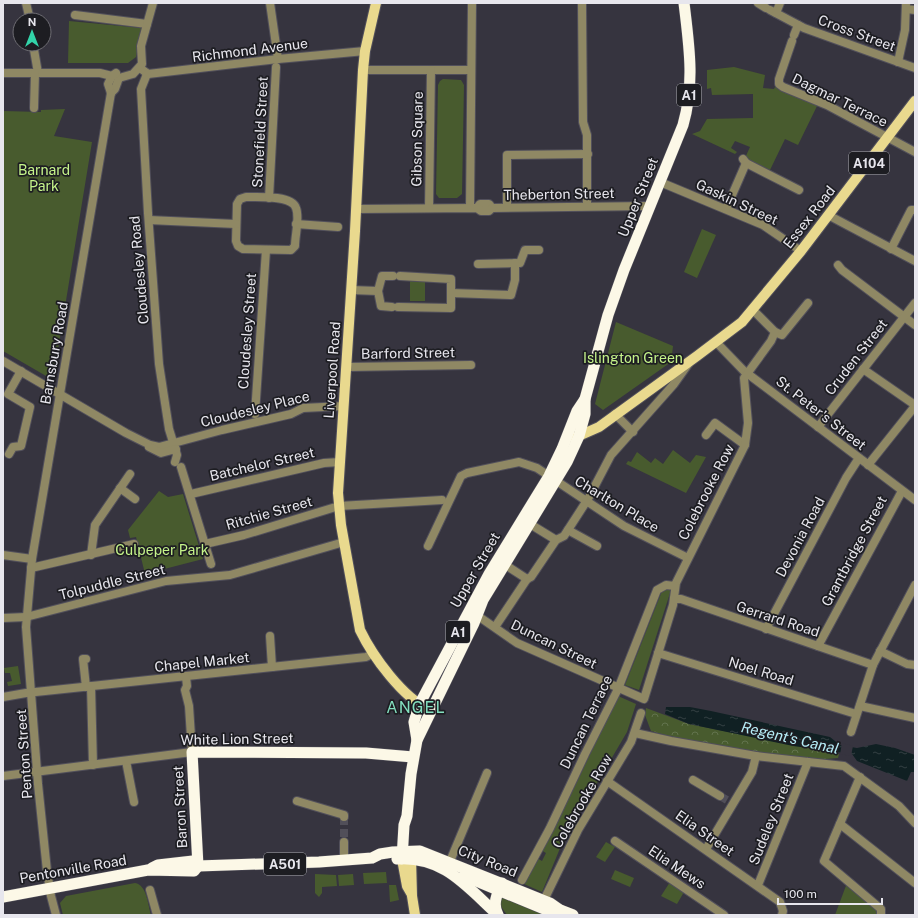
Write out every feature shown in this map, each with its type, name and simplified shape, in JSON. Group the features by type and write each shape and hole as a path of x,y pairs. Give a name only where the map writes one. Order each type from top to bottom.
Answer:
{"highway":[{"name":"Upper Street","path":"417,740 414,722 419,705 502,560 552,478 567,462 579,436 585,414 585,399 608,315 683,125 690,91 691,64 684,3"},
{"name":"Upper Street","path":"417,740 430,710 478,616 483,600 502,560 530,524 552,478 577,411 585,399"},
{"name":"A1","path":"407,854 404,826 407,816 413,757 417,740"},
{"name":"White Lion Street","path":"192,752 366,752 413,757"},
{"name":"Baron Street","path":"192,752 198,866"},
{"name":"City Road","path":"407,854 420,851 448,866 500,886 544,909 560,910"},
{"name":"Pentonville Road","path":"3,897 49,890 148,870 158,865 193,861 198,866 344,860 372,858 380,854 407,854"},
{"name":"City Road","path":"448,866 459,878 469,878 500,886 544,900 560,910 573,915"},
{"path":"459,878 498,915"},
{"path":"498,915 495,906 500,886"}],"main road":[{"name":"Liverpool Road","path":"376,3 365,51 363,70 347,367 340,462 339,506 358,625 374,653 398,684 419,705 430,710"},
{"name":"Essex Road","path":"716,342 742,322 801,251 913,108"},
{"name":"A104","path":"562,449 572,439 599,426 716,342"},
{"path":"407,854 415,915"}],"street":[{"path":"112,76 108,84 110,93 115,89 120,77 133,74 140,68 142,62 141,46 152,3"},
{"name":"Stonefield Street","path":"269,198 277,63 270,3"},
{"path":"582,3 583,122 587,135 588,154 587,206"},
{"name":"Cross Street","path":"758,3 798,25 915,68"},
{"path":"771,10 780,3"},
{"path":"898,62 904,30 906,6 915,10"},
{"path":"472,7 471,70 473,208"},
{"path":"75,15 147,24"},
{"name":"Dagmar Terrace","path":"798,25 779,79 779,84 827,105 888,138"},
{"name":"Richmond Avenue","path":"147,74 277,63 365,51"},
{"path":"34,52 36,73 34,108"},
{"path":"3,73 100,73 112,76 133,68 141,58"},
{"path":"140,68 147,74"},
{"path":"363,70 471,70"},
{"name":"Gibson Square","path":"430,208 431,70"},
{"name":"Cloudesley Road","path":"147,74 141,89 159,364 166,411 178,465 191,494 211,564"},
{"name":"Barnsbury Road","path":"26,617 32,559 110,93"},
{"path":"888,138 915,152"},
{"path":"507,207 507,155 588,154"},
{"path":"726,209 744,161 799,190"},
{"name":"Gaskin Street","path":"660,182 763,225 801,251"},
{"path":"246,197 288,200 294,203 297,209 295,246 291,250 243,249 238,246 236,241 236,224 237,204 240,199 246,197"},
{"name":"Theberton Street","path":"356,209 473,208 480,204 489,204 492,208 650,206"},
{"path":"891,249 911,210 915,210"},
{"path":"828,216 915,261"},
{"path":"149,220 236,224"},
{"path":"296,224 338,227"},
{"name":"Cloudesley Street","path":"255,414 266,250"},
{"path":"478,264 520,263 525,250 539,250"},
{"path":"451,293 511,295 515,280 515,263"},
{"path":"840,270 903,318 915,325"},
{"path":"382,276 451,279 451,308 381,306 378,291 382,276"},
{"path":"351,290 378,291"},
{"path":"746,372 771,341 808,303"},
{"name":"Cruden Street","path":"818,427 915,303"},
{"path":"752,309 779,333"},
{"name":"St. Peter's Street","path":"716,342 746,372 915,500"},
{"path":"496,627 527,579 531,577 556,540 562,538 568,530 587,500 611,456 674,384 692,360"},
{"name":"Cloudesley Place","path":"3,361 60,395 145,442 158,447 175,446 291,414 303,408 344,406"},
{"name":"Barford Street","path":"347,367 470,365"},
{"path":"863,369 915,406 868,465"},
{"path":"9,454 13,447 21,446 30,407 8,394 21,371"},
{"name":"Colebrooke Row","path":"644,700 674,599 676,586 688,558 745,445 748,423 744,381 746,372"},
{"path":"615,414 633,432"},
{"path":"706,435 715,423 745,445"},
{"name":"Devonia Road","path":"766,629 846,478 859,458"},
{"name":"Batchelor Street","path":"191,494 318,465 340,462"},
{"name":"Charlton Place","path":"428,546 451,500 459,479 467,473 519,462 537,468 624,526 688,558"},
{"path":"91,555 95,525 130,474"},
{"path":"120,488 136,499"},
{"name":"Grantbridge Street","path":"818,646 902,491"},
{"name":"Ritchie Street","path":"206,544 339,506 442,500"},
{"path":"530,524 556,540"},
{"path":"568,530 597,546"},
{"name":"Tolpuddle Street","path":"3,618 26,617 166,581 230,575 344,542"},
{"path":"31,568 134,544"},
{"path":"3,555 32,559"},
{"path":"502,560 527,579"},
{"name":"Duncan Terrace","path":"522,880 550,828 618,689 657,590 666,585 676,586"},
{"path":"851,732 873,665 915,585"},
{"name":"Gerrard Road","path":"674,599 681,599 873,665"},
{"name":"Duncan Street","path":"478,616 496,627 499,632 515,642 644,700"},
{"name":"Penton Street","path":"26,617 37,771 49,890 56,915"},
{"path":"270,636 272,667"},
{"path":"880,651 907,664 915,665"},
{"name":"Chapel Market","path":"3,697 32,692 366,657 374,653"},
{"name":"Noel Road","path":"658,653 856,714"},
{"path":"86,659 83,659 88,686 93,765"},
{"name":"Baron Street","path":"186,677 187,686 185,690 192,752"},
{"path":"860,706 915,718"},
{"name":"Colebrooke Row","path":"544,900 578,830 631,742 641,713"},
{"path":"635,733 756,756 844,766 898,806 915,823"},
{"name":"White Lion Street","path":"3,776 192,752"},
{"path":"706,849 726,800 752,772 756,756"},
{"path":"126,761 134,802"},
{"name":"Sudeley Street","path":"758,885 808,762"},
{"path":"448,866 487,773"},
{"path":"860,777 824,858 831,867 881,909 881,915"},
{"path":"693,780 726,800"},
{"name":"Elia Street","path":"607,781 758,885 780,902 783,913"},
{"path":"297,802 344,814 344,817"},
{"path":"840,824 915,884"},
{"name":"Elia Mews","path":"615,841 724,915"},
{"path":"344,842 344,860"},
{"path":"150,890 157,915"}],"green space":[{"path":"69,21 142,28 136,57 128,63 68,63"},
{"path":"734,67 765,75 763,88 774,89 775,87 818,104 798,145 785,139 770,170 745,158 750,147 735,141 731,148 737,152 735,154 692,134 700,131 707,119 753,118 753,94 712,95 711,88 707,89 707,70"},
{"path":"443,79 461,80 464,85 462,194 457,198 439,198 436,194 438,85"},
{"name":"Barnard Park","path":"65,109 54,136 92,142 53,380 3,351 3,111 41,112 41,110"},
{"path":"702,229 716,235 697,278 684,272"},
{"path":"410,281 425,282 425,301 410,301"},
{"name":"Islington Green","path":"616,322 673,346 672,355 674,360 603,410 595,404"},
{"path":"673,450 690,463 696,455 706,457 686,493 626,464 628,461 631,462 637,452 651,463 655,458 663,464"},
{"name":"Culpeper Park","path":"159,491 168,497 183,494 203,559 145,574 136,537 130,538 128,530"},
{"path":"666,589 671,590 639,690 625,685 662,591"},
{"path":"18,666 21,684 8,686 7,682 12,681 10,673 5,673 4,668"},
{"path":"618,696 636,704 627,732 563,841 542,892 524,884 537,858 542,861 546,853 541,850 571,794"},
{"path":"646,708 689,724 839,754 838,758 812,760 698,744 651,731 645,715"},
{"path":"606,842 615,847 605,862 596,857"},
{"path":"615,870 634,878 630,887 611,879"},
{"path":"386,872 387,883 364,884 363,873"},
{"path":"315,874 336,875 337,886 322,887 322,893 319,897 315,893"},
{"path":"353,874 354,885 339,886 338,875"},
{"path":"670,882 684,892 677,904 661,896"},
{"path":"135,883 142,887 145,891 151,915 63,915 60,903 66,896"},
{"path":"847,883 878,909 877,915 835,915"},
{"path":"389,885 396,885 399,900 390,902"},
{"path":"500,895 545,910 543,915 507,915 500,905"}],"water":[{"name":"Regent's Canal","path":"666,707 690,707 711,711 830,737 840,745 857,748 876,744 895,748 915,755 915,772 911,772 907,781 857,761 852,754 793,746 689,724 665,714"}],"pier":[{"path":"842,743 853,746 851,756 840,754"}],"tunnel":[{"path":"720,796 727,800"},
{"path":"344,817 344,842"}],"district":[{"name":"ANGEL","path":"416,707"}]}
